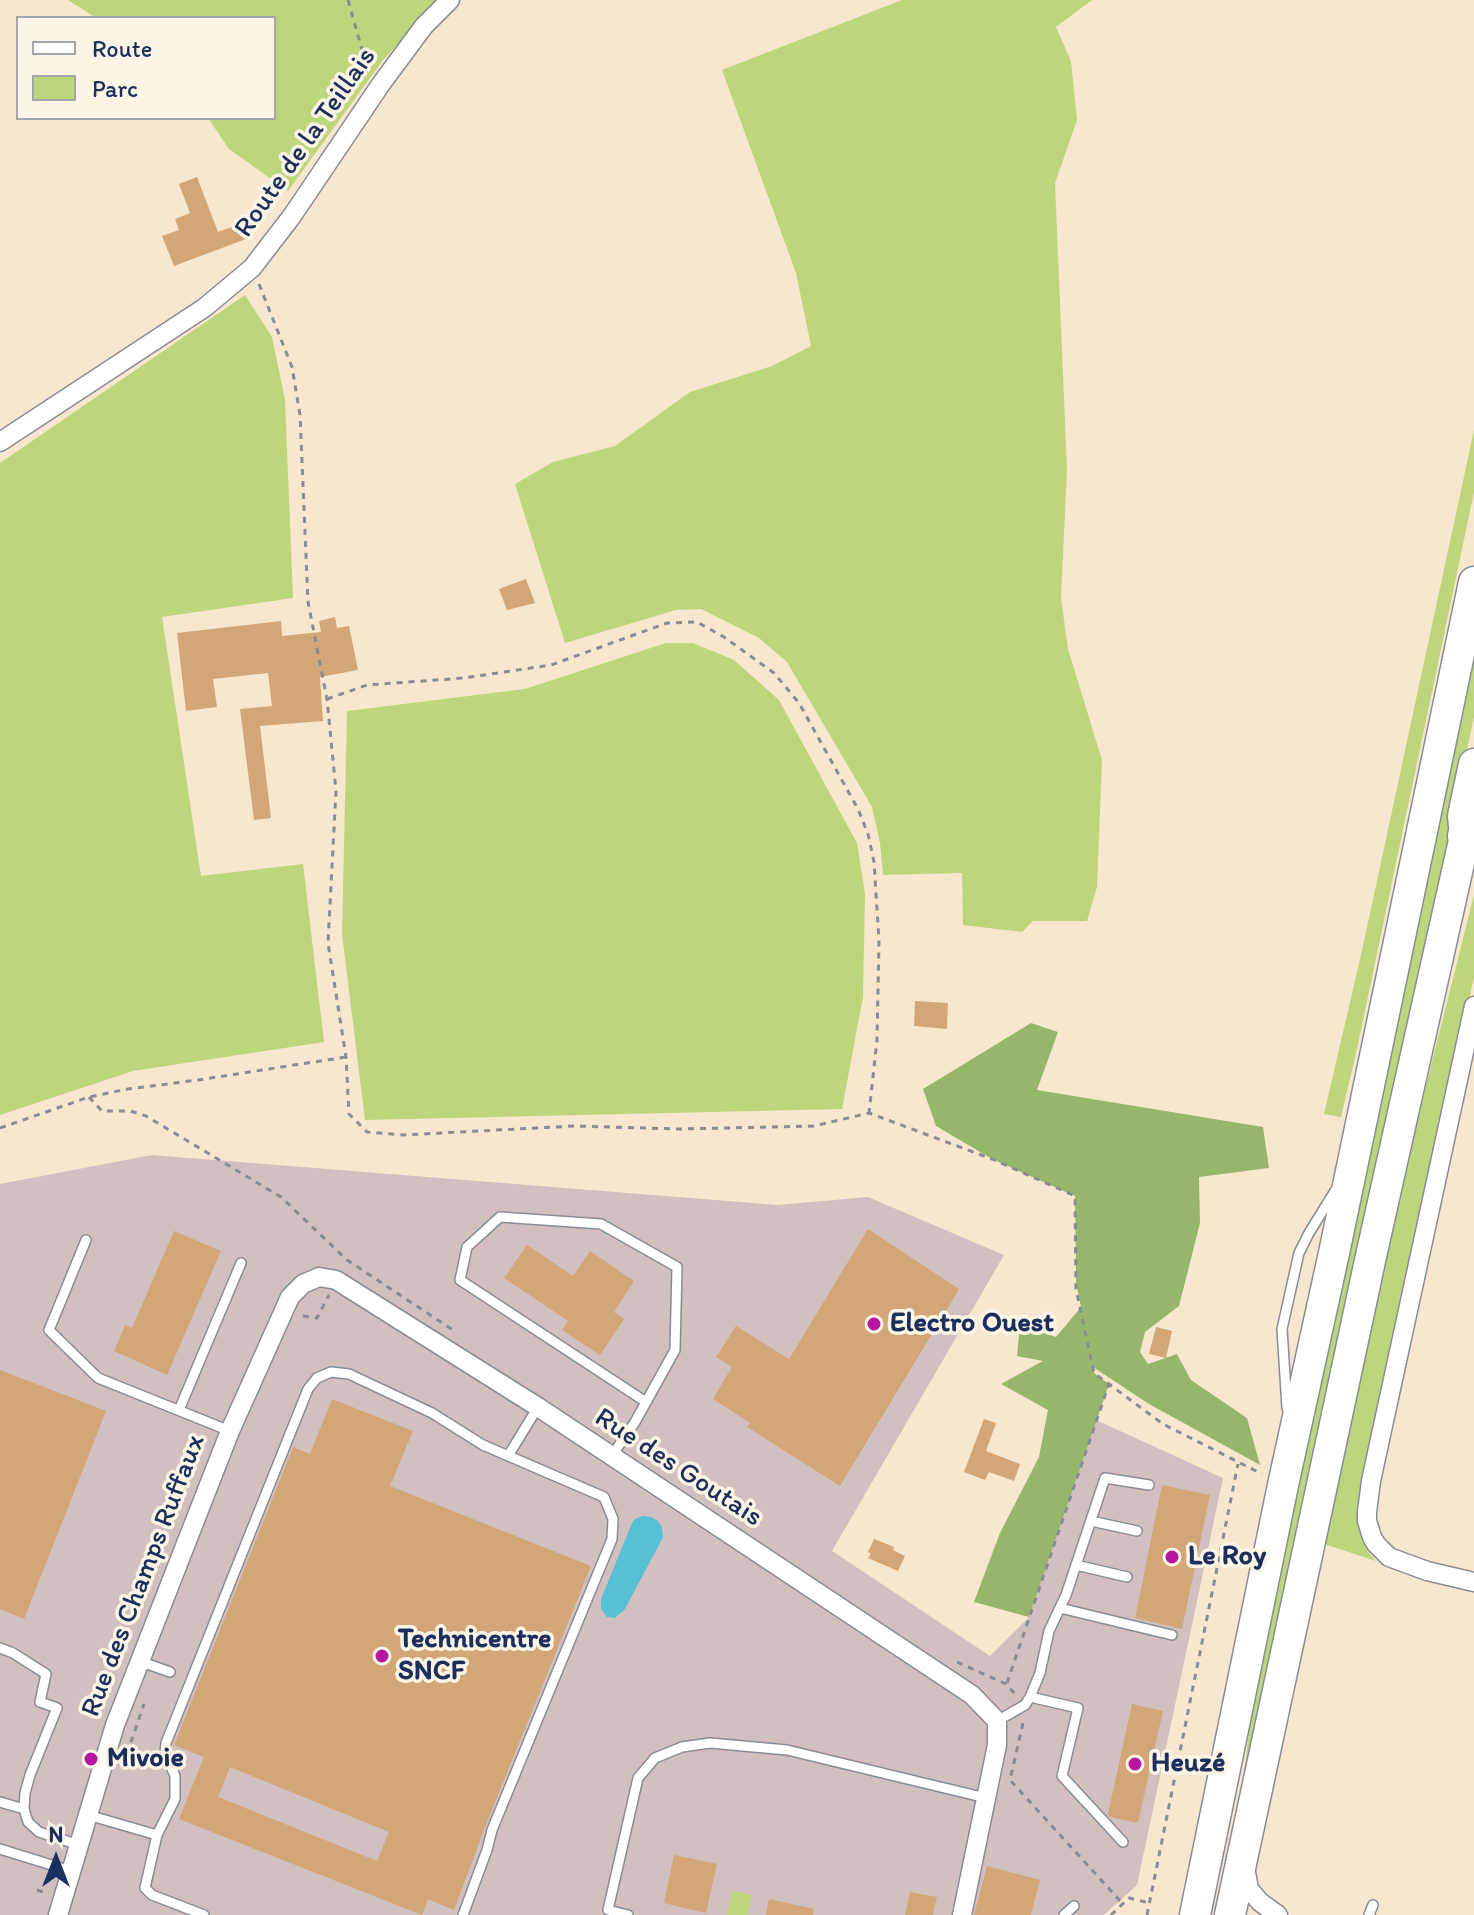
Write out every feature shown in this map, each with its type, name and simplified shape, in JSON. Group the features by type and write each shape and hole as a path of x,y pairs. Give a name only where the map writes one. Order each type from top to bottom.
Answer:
{"main road":[{"path":"1195,1915 1474,582"},
{"path":"1230,1915 1371,1256 1469,830 1463,816 1474,764"}],"street":[{"name":"Route de la Teillais","path":"0,442 204,308 252,268 292,216 381,84 424,26 450,0"},
{"path":"1474,1006 1371,1481 1367,1521 1376,1544 1389,1557 1427,1571 1474,1582"},
{"name":"Rue des Goutais","path":"328,1279 538,1407 972,1695 997,1721"},
{"name":"Rue des Champs Ruffaux","path":"58,1915 115,1725 148,1664 230,1431 290,1297 303,1284 328,1279"},
{"path":"1217,1915 1211,1907 1213,1887 1237,1778 1245,1724 1251,1641"},
{"path":"962,1915 997,1745 997,1721"},
{"path":"1244,1852 1249,1889 1278,1915"}],"lane":[{"path":"611,1457 646,1402 675,1350 677,1267 601,1224 500,1217 467,1247 460,1280 646,1402"},
{"path":"86,1240 49,1330 98,1378 230,1431"},
{"path":"179,1410 241,1263"},
{"path":"204,1915 152,1895 145,1888 157,1835 175,1799 175,1776 165,1752 166,1743 308,1389 317,1378 331,1372 349,1374 432,1413 483,1445 604,1497 613,1519 612,1539 492,1830 463,1915"},
{"path":"508,1456 538,1407"},
{"path":"997,1721 1027,1701 1040,1673 1049,1631 1076,1565 1105,1478 1149,1485"},
{"path":"1091,1521 1137,1531"},
{"path":"1076,1565 1127,1577"},
{"path":"1060,1608 1172,1635"},
{"path":"0,1648 46,1674 40,1702 57,1708 25,1793 24,1809 28,1822 39,1832 79,1845"},
{"path":"148,1664 170,1672"},
{"path":"1027,1701 1078,1708 1062,1776 1123,1842"},
{"path":"628,1915 608,1910 638,1778 655,1758 682,1747 710,1743 787,1750 986,1798"},
{"path":"0,1802 24,1809"},
{"path":"88,1815 157,1835"},
{"path":"0,1849 71,1871"},
{"path":"1064,1915 1074,1906"}],"path":[{"path":"348,0 362,50 381,84"},
{"path":"252,268 292,367 300,415 308,602 327,699 336,791 328,943 346,1057 349,1114 367,1132 403,1135 574,1126 680,1129 814,1126 869,1113 992,1159 1075,1196 1076,1289 1094,1373 1163,1424 1238,1463 1285,1476"},
{"path":"327,699 367,685 464,678 551,665 667,623 697,622 724,637 774,673 799,703 858,809 868,834 874,862 879,940 877,1040 869,1113"},
{"path":"0,1128 89,1097 346,1057"},
{"path":"89,1097 102,1111 130,1111 146,1116 281,1197 347,1260 328,1279 317,1318 303,1315"},
{"path":"1006,1684 1109,1384"},
{"path":"1147,1915 1238,1463"},
{"path":"120,1773 148,1664"},
{"path":"1111,1915 1129,1898 1150,1903"}],"shaded area":[{"path":"152,1155 778,1205 868,1197 1004,1255 832,1551 990,1656 1029,1617 1096,1420 1223,1478 1137,1885 1104,1915 0,1915 0,1184"}],"green space":[{"path":"68,0 439,0 383,60 288,191 229,149 209,120 276,120 276,16 93,16"},
{"path":"902,0 1092,0 1056,27 1071,61 1077,120 1055,183 1067,470 1061,598 1068,649 1102,760 1097,887 1087,921 1033,921 1022,932 963,925 962,873 883,875 872,807 787,662 759,638 701,609 676,610 565,643 515,484 553,462 615,446 690,392 772,366 811,346 796,273 722,70"},
{"path":"245,295 272,337 285,400 293,598 162,617 201,876 303,864 324,1042 133,1071 0,1115 0,463"},
{"path":"1474,430 1474,492 1357,1049 1341,1117 1324,1114 1361,955"},
{"path":"1474,637 1474,717 1235,1845 1255,1684"},
{"path":"666,643 693,643 734,660 779,700 857,843 865,894 863,997 842,1109 365,1120 342,934 347,711 525,689"},
{"path":"1474,895 1474,978 1359,1493 1359,1529 1368,1552 1376,1561 1324,1544 1405,1169"},
{"path":"1031,1023 1058,1032 1037,1090 1263,1127 1269,1168 1199,1177 1200,1223 1179,1306 1145,1332 1140,1352 1148,1364 1177,1354 1191,1380 1247,1418 1260,1465 1149,1404 1093,1367 1094,1373 1109,1384 1029,1617 974,1602 1000,1533 1039,1457 1048,1410 1001,1384 1043,1361 1017,1356 1020,1325 1056,1337 1081,1307 1076,1282 1075,1196 992,1159 936,1126 923,1089"},
{"path":"732,1891 752,1895 748,1915 727,1915"}],"water":[{"path":"643,1516 658,1521 663,1537 625,1609 615,1618 607,1617 601,1609 601,1599 632,1523"}],"building":[{"path":"197,177 218,232 240,224 246,239 174,266 162,236 179,230 175,219 190,213 179,184"},
{"path":"526,579 535,603 507,610 499,589"},
{"path":"335,617 337,628 349,626 358,670 320,677 323,721 260,726 271,818 254,820 240,709 272,706 268,673 213,679 217,707 186,711 177,633 281,621 282,636 321,632 319,621"},
{"path":"915,1001 948,1003 947,1029 914,1026"},
{"name":"Electro Ouest","path":"868,1229 959,1289 840,1486 747,1427 750,1423 713,1399 732,1367 716,1357 736,1326 789,1359"},
{"path":"174,1231 221,1251 167,1375 114,1351 125,1325 132,1328"},
{"path":"527,1245 573,1276 590,1251 634,1281 614,1312 624,1319 600,1355 562,1330 568,1321 504,1278"},
{"path":"1156,1327 1172,1331 1166,1358 1149,1354"},
{"path":"0,1370 106,1411 24,1619 0,1609"},
{"name":"Technicentre SNCF","path":"332,1399 413,1431 390,1486 591,1566 454,1910 428,1899 422,1915 179,1819 204,1757 174,1745 293,1447 310,1454","holes":["230,1767 389,1832 377,1861 218,1797"]},
{"path":"984,1419 996,1423 986,1451 1020,1464 1014,1481 989,1472 985,1480 964,1472"},
{"name":"Le Roy","path":"1162,1485 1210,1495 1182,1629 1135,1618"},
{"path":"874,1539 894,1547 893,1550 905,1556 898,1571 868,1558"},
{"name":"Heuzé","path":"1132,1704 1163,1711 1138,1823 1108,1814"},
{"path":"674,1855 717,1864 706,1913 664,1903"},
{"path":"987,1866 1040,1880 1031,1915 974,1915"},
{"path":"910,1892 937,1897 933,1915 905,1915"},
{"path":"769,1899 814,1909 813,1915 766,1915"}],"place":[{"name":"Electro Ouest","path":"874,1324"},
{"name":"Le Roy","path":"1172,1557"},
{"name":"Technicentre SNCF","path":"382,1656"},
{"name":"Mivoie","path":"91,1759"},
{"name":"Heuzé","path":"1135,1764"}]}
